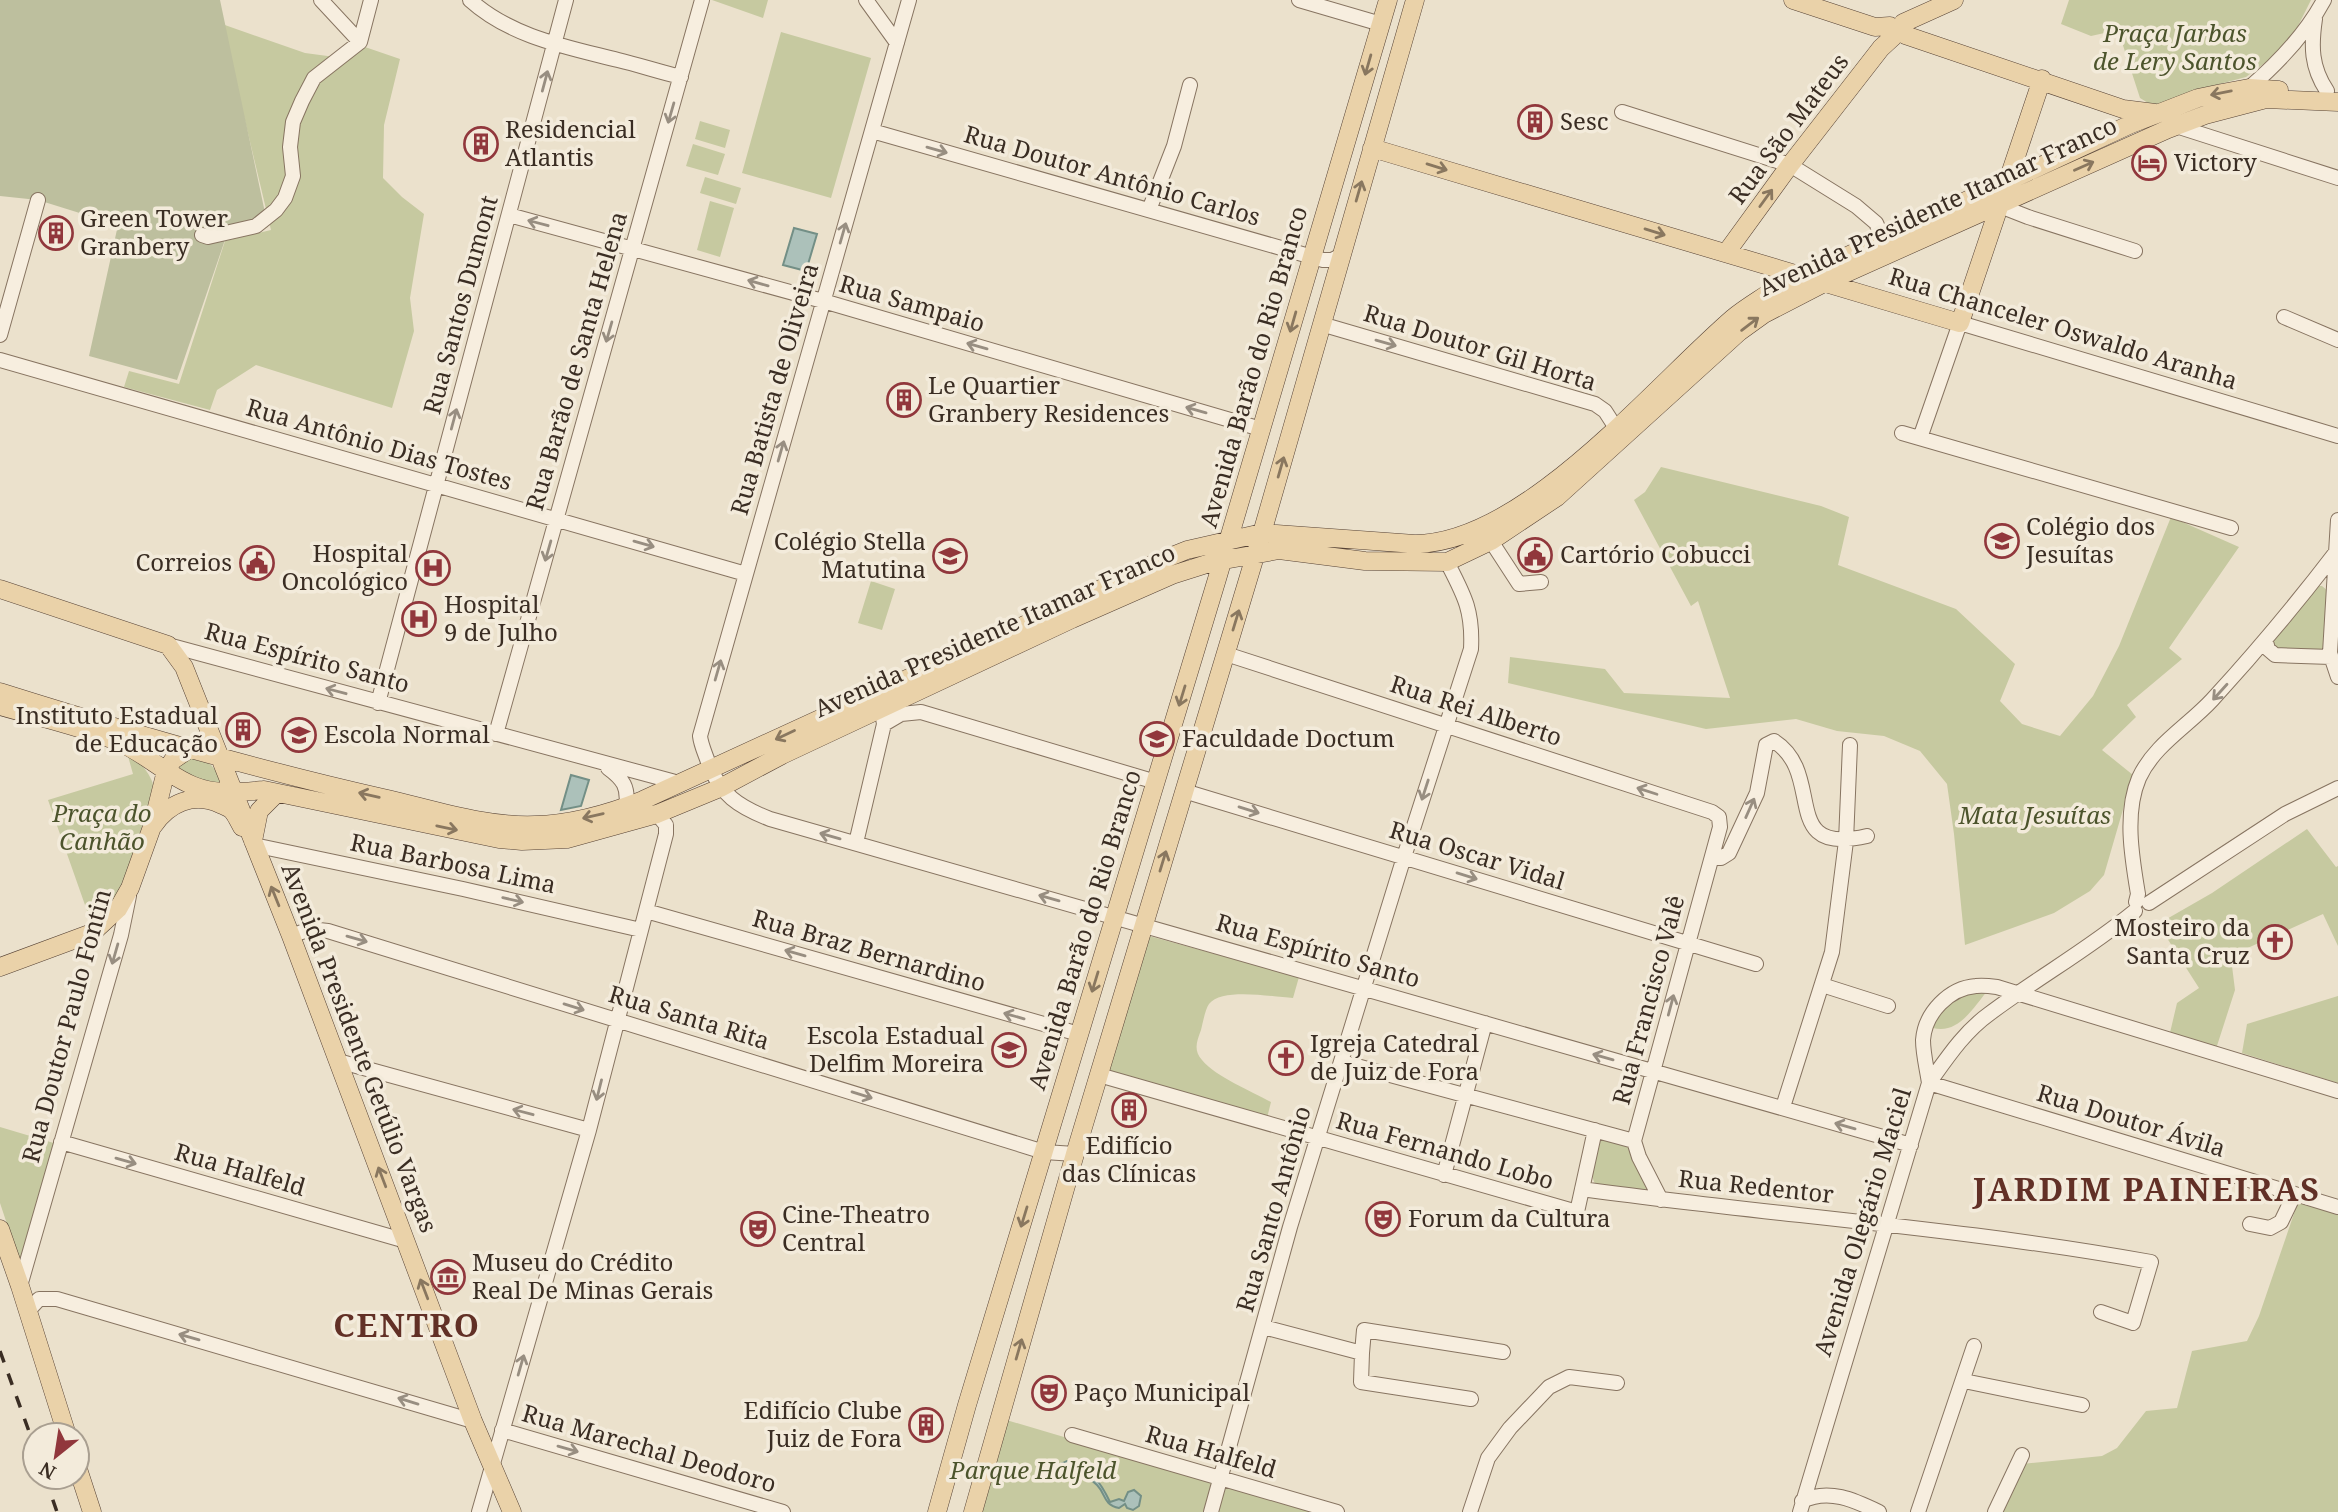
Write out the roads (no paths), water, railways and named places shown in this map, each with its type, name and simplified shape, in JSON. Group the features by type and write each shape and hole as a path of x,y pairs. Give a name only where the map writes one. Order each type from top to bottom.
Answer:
{"main road":[{"name":"Avenida Barão do Rio Branco","path":"937,1512 1388,0"},
{"path":"973,1512 1075,1154 1262,533 1415,0"},
{"path":"1793,0 2042,79 2127,116 2159,113 2198,98 2249,89 2334,95"},
{"name":"Rua São Mateus","path":"1726,254 1891,32 1954,0"},
{"path":"1960,323 2042,79"},
{"name":"Avenida Presidente Itamar Franco","path":"0,706 115,740 195,787 235,792 264,790 499,839 568,839 657,814 720,788 782,755 879,718 916,691 1160,580 1196,567 1279,550 1365,561 1447,562 1491,541 1557,497 1739,332 1764,314 1824,283 2176,126 2266,99 2334,95"},
{"name":"Avenida Presidente Itamar Franco","path":"0,692 279,775 493,822 534,825 577,820 626,807 1162,560 1187,551 1262,533 1431,544 1470,534 1545,490 1616,428 1735,316 1772,291 2009,181 2127,116"},
{"name":"Rua Chanceler Oswaldo Aranha","path":"1372,148 1960,323"},
{"path":"2009,181 2024,193"},
{"path":"1447,562 1453,551 1512,517 1520,507"},
{"path":"1196,567 1217,579"},
{"name":"Rua Espírito Santo","path":"0,589 168,645"},
{"name":"Avenida Presidente Getúlio Vargas","path":"168,645 184,667 235,792 292,936 473,1421 512,1512"},
{"path":"166,771 173,760 189,749"},
{"name":"Rua Doutor Paulo Fontin","path":"130,888 152,827 166,771"},
{"path":"254,843 259,811 277,793"},
{"path":"152,827 166,811 185,799 194,797 210,800 229,809 254,843"},
{"path":"0,967 92,933 118,909 130,888"},
{"path":"0,1230 63,1421"},
{"path":"85,1491 92,1512"}],"street":[{"path":"321,0 360,42"},
{"path":"202,235 208,237 256,226 276,210 285,198 293,176 293,122 302,101 314,78 360,42 371,0"},
{"path":"470,0 502,22 555,44 681,77"},
{"name":"Rua Santos Dumont","path":"378,703 566,0"},
{"name":"Rua Barão de Santa Helena","path":"496,734 702,0"},
{"path":"866,0 897,43"},
{"name":"Rua Batista de Oliveira","path":"720,788 710,769 700,736 909,0"},
{"path":"1299,0 1381,23"},
{"path":"2249,89 2286,54 2325,0"},
{"path":"2315,17 2313,58 2319,80 2334,95"},
{"path":"1149,210 1174,146 1190,85"},
{"path":"1622,111 1790,165 1856,206 1876,223 1883,239"},
{"path":"2176,126 2338,178"},
{"name":"Rua Doutor Antônio Carlos","path":"872,131 1312,257 1332,260 1340,256"},
{"path":"2024,193 2022,209 2028,217"},
{"path":"0,334 38,200"},
{"path":"2000,206 2134,251"},
{"name":"Rua Sampaio","path":"509,215 823,302 1261,429"},
{"path":"2284,317 2338,340"},
{"path":"1920,438 1960,323"},
{"name":"Rua Chanceler Oswaldo Aranha","path":"1960,323 2338,436"},
{"name":"Rua Doutor Gil Horta","path":"1321,324 1595,404 1605,411 1616,428"},
{"name":"Rua Antônio Dias Tostes","path":"0,360 746,574"},
{"path":"1902,433 2231,528"},
{"path":"2338,520 2333,590 2333,655 2338,677"},
{"path":"1491,541 1519,583 1541,582"},
{"path":"2140,905 2132,846 2132,808 2140,777 2154,754 2209,703 2266,642 2336,552"},
{"name":"Rua Santo Antônio","path":"1211,1512 1318,1139 1445,725 1471,649 1469,605 1447,562"},
{"path":"2312,582 2325,582 2333,590"},
{"path":"2266,642 2268,649 2275,655 2333,655"},
{"name":"Rua Espírito Santo","path":"168,645 604,765 680,783"},
{"name":"Rua Rei Alberto","path":"1226,654 1712,812"},
{"path":"916,691 921,712"},
{"path":"856,843 879,718 921,712 1156,782"},
{"path":"1712,858 1721,858 1729,853 1757,793 1766,745 1774,740 1786,751 1794,765 1803,786 1812,825 1821,837 1846,841 1867,836"},
{"path":"1783,1107 1832,952 1838,922 1846,841 1850,745"},
{"path":"604,765 620,776 626,786 626,807"},
{"name":"Rua Espírito Santo","path":"720,788 737,803 758,814 1143,927 1911,1145"},
{"name":"Avenida Olegário Maciel","path":"1801,1506 1929,1083 1965,1036 1988,1014 2113,930 2140,905 2285,814 2338,788"},
{"name":"Rua Oscar Vidal","path":"1184,790 1756,964"},
{"name":"Rua Francisco Valê","path":"1661,1200 1639,1157 1634,1141 1720,827 1718,817 1712,812"},
{"path":"479,1512 589,1130 666,834 666,825 657,814"},
{"name":"Rua Barbosa Lima","path":"254,843 641,930"},
{"name":"Rua Doutor Paulo Fontin","path":"20,1286 121,935 130,888"},
{"name":"Rua Braz Bernardino","path":"646,911 1079,1034"},
{"name":"Rua Santa Rita","path":"292,936 310,929 328,931 1044,1152 1075,1154"},
{"path":"1822,985 1888,1006"},
{"path":"1929,1083 1923,1040 1927,1021 1938,1004 1953,992 1974,986 1997,987 2338,1091"},
{"path":"1444,1175 1485,1023"},
{"path":"338,1061 589,1130"},
{"path":"1342,1062 1634,1141"},
{"name":"Rua Fernando Lobo","path":"1099,1075 1577,1212 1595,1130"},
{"name":"Rua Doutor Ávila","path":"1929,1083 2294,1195 2338,1206"},
{"name":"Rua Halfeld","path":"61,1142 406,1241"},
{"name":"Rua Redentor","path":"1582,1189 1886,1224 2092,1251 2151,1262 2133,1323 2101,1312"},
{"path":"2250,1224 2270,1228 2281,1222 2294,1195"},
{"path":"28,1311 39,1299 57,1299 473,1421"},
{"path":"1263,1327 1362,1353"},
{"path":"1471,1399 1362,1382 1364,1330 1503,1352"},
{"path":"1918,1512 1974,1346"},
{"path":"1470,1512 1488,1458 1510,1428 1549,1387 1569,1377 1616,1383"},
{"path":"1964,1381 2082,1405"},
{"name":"Rua Marechal Deodoro","path":"502,1430 783,1512"},
{"name":"Rua Halfeld","path":"1072,1435 1335,1512"},
{"path":"1995,1512 2022,1455"},
{"path":"1801,1506 1814,1495 1831,1495 1854,1500 1879,1512"}],"water":[{"path":"794,228 817,234 806,271 783,265"},
{"path":"571,775 589,780 581,806 561,810"},
{"path":"1067,1461 1088,1471 1103,1488 1110,1502 1119,1499 1124,1501 1128,1492 1134,1490 1141,1496 1139,1506 1133,1510 1125,1504 1119,1508 1114,1507 1107,1502 1097,1485 1078,1473 1064,1470 1042,1471"}],"railway":[{"path":"0,1351 25,1421"},
{"path":"50,1491 57,1512"}],"place":[{"name":"Sesc","path":"1535,122"},
{"name":"Residencial Atlantis","path":"481,144"},
{"name":"Victory","path":"2149,163"},
{"name":"Green Tower Granbery","path":"56,233"},
{"name":"Le Quartier Granbery Residences","path":"904,400"},
{"name":"Colégio dos Jesuítas","path":"2002,541"},
{"name":"Cartório Cobucci","path":"1535,555"},
{"name":"Colégio Stella Matutina","path":"950,556"},
{"name":"Correios","path":"257,563"},
{"name":"Hospital Oncológico","path":"433,568"},
{"name":"Hospital 9 de Julho","path":"419,619"},
{"name":"Instituto Estadual de Educação","path":"243,730"},
{"name":"Escola Normal","path":"299,735"},
{"name":"Faculdade Doctum","path":"1157,739"},
{"name":"Mosteiro da Santa Cruz","path":"2275,942"},
{"name":"Escola Estadual Delfim Moreira","path":"1009,1050"},
{"name":"Igreja Catedral de Juiz de Fora","path":"1286,1058"},
{"name":"Edifício das Clínicas","path":"1129,1110"},
{"name":"Forum da Cultura","path":"1383,1219"},
{"name":"Cine-Theatro Central","path":"758,1229"},
{"name":"Museu do Crédito Real De Minas Gerais","path":"448,1277"},
{"name":"Paço Municipal","path":"1049,1393"},
{"name":"Edifício Clube Juiz de Fora","path":"926,1425"}],"district":[{"name":"JARDIM PAINEIRAS","path":"2147,1190"},
{"name":"CENTRO","path":"407,1326"}],"park label":[{"name":"Praça Jarbas de Lery Santos","path":"2175,48"},
{"name":"Mata Jesuítas","path":"2035,816"},
{"name":"Praça do Canhão","path":"102,828"},
{"name":"Parque Halfeld","path":"1033,1471"}]}
